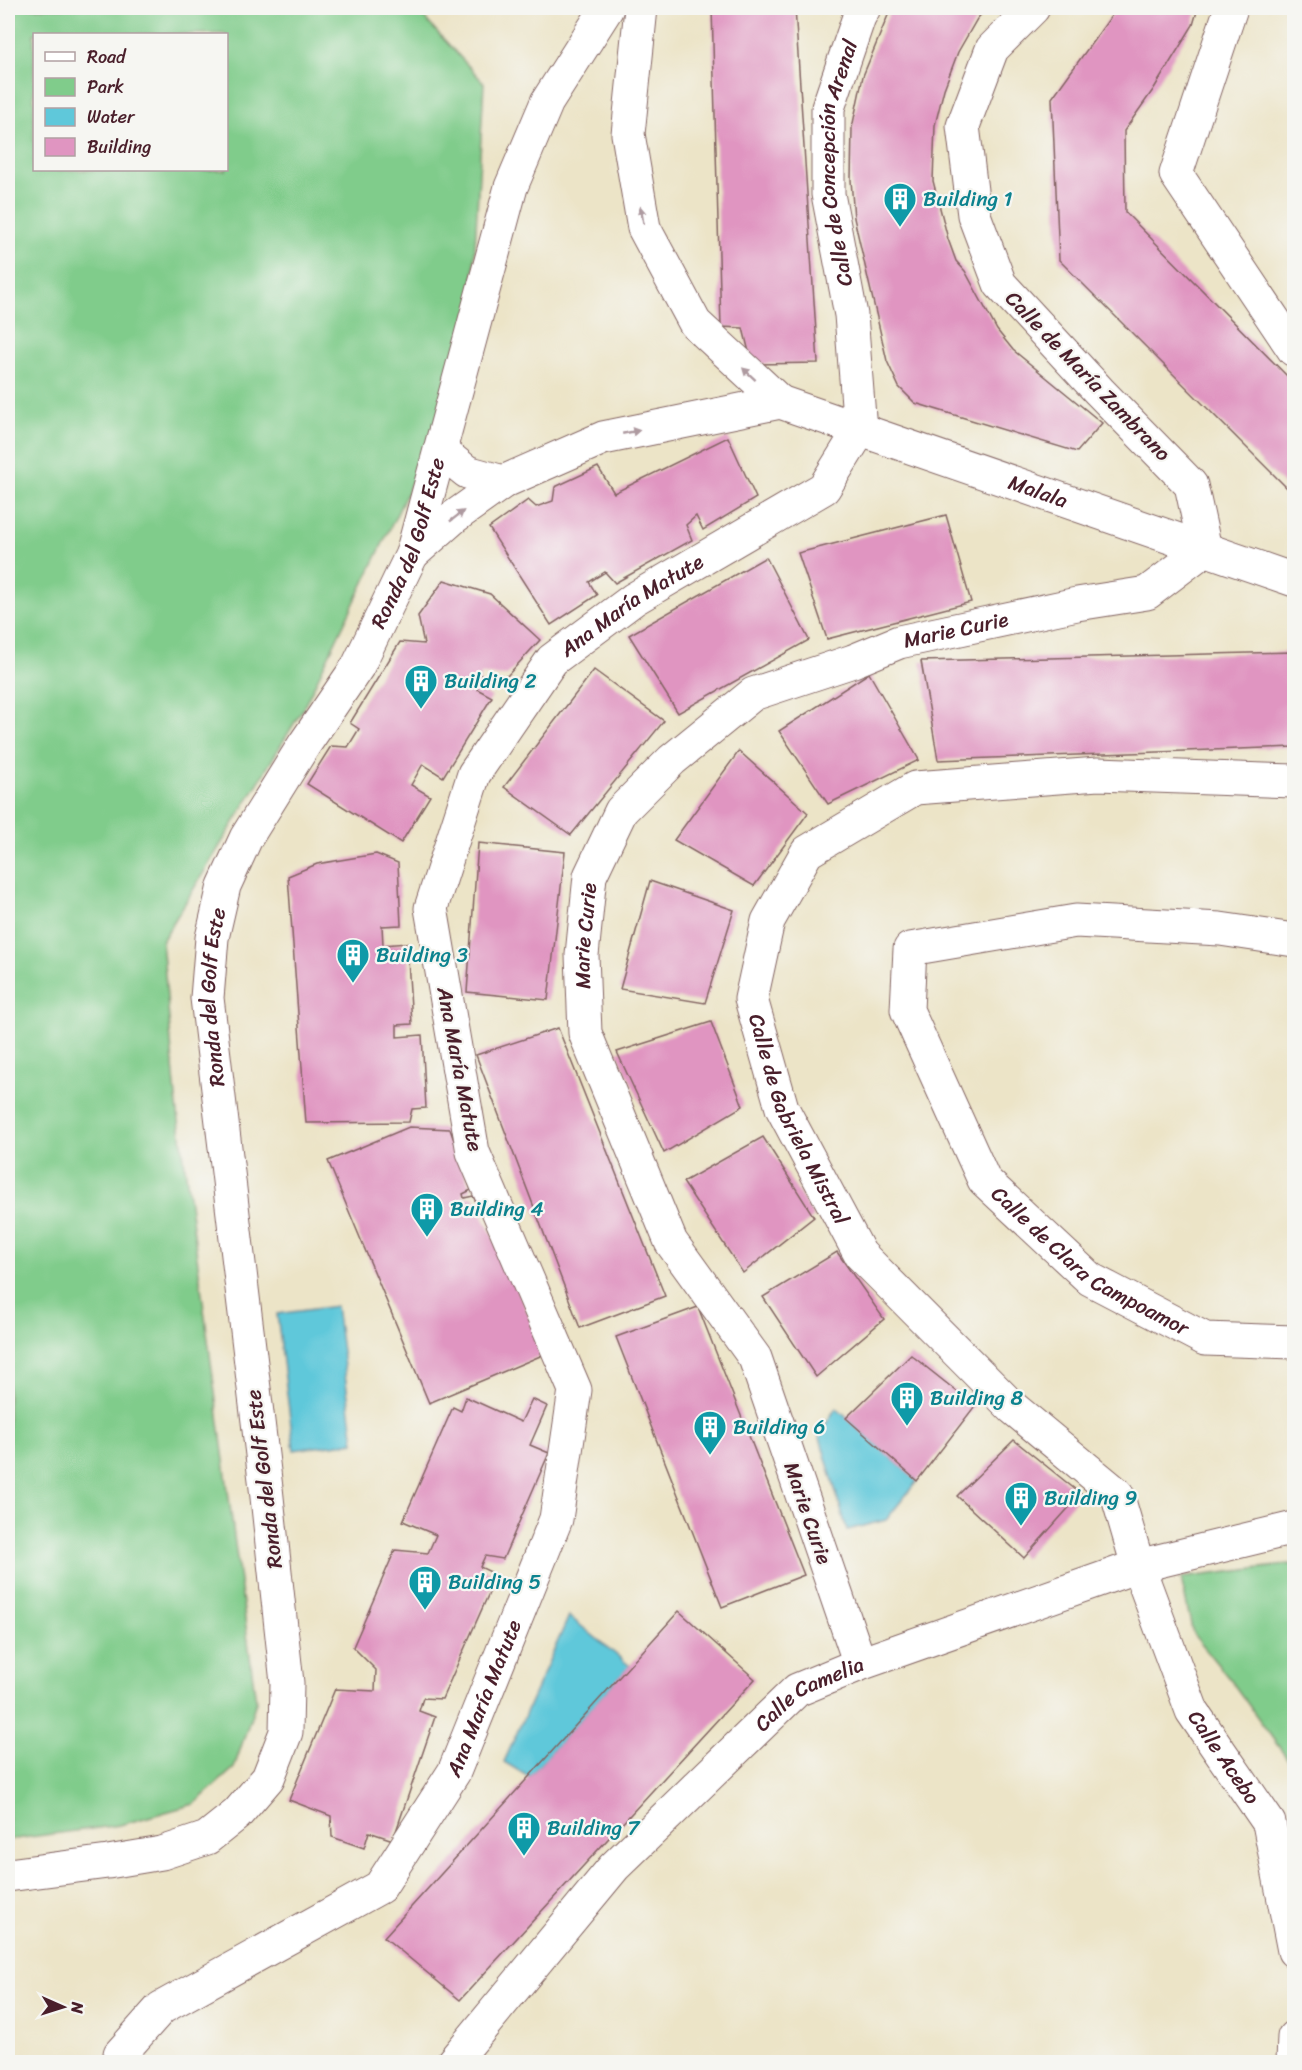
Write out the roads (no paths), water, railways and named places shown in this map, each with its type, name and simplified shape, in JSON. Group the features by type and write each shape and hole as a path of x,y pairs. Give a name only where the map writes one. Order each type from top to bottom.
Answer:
{"street":[{"name":"Ronda del Golf Este","path":"8,1875 108,1862 162,1852 207,1838 237,1814 268,1778 286,1732 287,1683 207,998 212,938 224,886 246,838 304,745 358,666 412,554 511,187 547,102 607,8"},
{"path":"641,8 628,134 644,228 695,323 780,402"},
{"name":"Calle de Concepción Arenal","path":"860,430 851,315 828,194 828,108 864,8"},
{"name":"Calle de María Zambrano","path":"1033,8 992,49 963,126 974,215 1000,284 1099,391 1191,485 1205,549"},
{"path":"1231,8 1176,174 1294,350"},
{"path":"412,554 454,517 503,482 603,438 780,402"},
{"name":"Malala","path":"780,402 1294,580"},
{"name":"Ana María Matute","path":"120,2054 161,2008 380,1887 454,1772 556,1519 574,1390 473,1152 431,908 474,774 552,660 634,599 824,488 860,430"},
{"path":"441,451 467,472 503,482"},
{"name":"Marie Curie","path":"860,1664 755,1358 671,1242 585,1033 582,955 590,876 621,811 672,760 753,694 853,661 899,642 1077,604 1147,593 1205,549"},
{"name":"Calle de Gabriela Mistral","path":"1138,1566 1117,1494 1013,1408 860,1254 782,1108 751,999 768,921 807,852 915,788 1098,774 1294,781"},
{"name":"Calle de Clara Campoamor","path":"1294,940 1220,929 1076,921 910,949 907,1010 984,1180 1090,1279 1205,1339 1294,1342"},
{"name":"Calle Camelia","path":"453,2062 614,1867 797,1690 860,1664 1138,1566 1294,1528"},
{"name":"Calle Acebo","path":"1138,1566 1192,1711 1269,1822 1294,1951"},
{"path":"1293,2062 1294,2037"}],"water":[{"path":"336,1306 354,1442 294,1450 277,1314"},
{"path":"836,1408 917,1481 886,1520 847,1530 819,1434"},
{"path":"569,1616 630,1666 529,1777 504,1762"}],"place":[{"name":"Building 1","path":"900,228"},
{"name":"Building 2","path":"421,710"},
{"name":"Building 3","path":"353,984"},
{"name":"Building 4","path":"427,1238"},
{"name":"Building 8","path":"907,1427"},
{"name":"Building 6","path":"710,1456"},
{"name":"Building 9","path":"1021,1527"},
{"name":"Building 5","path":"425,1611"},
{"name":"Building 7","path":"524,1857"}]}
